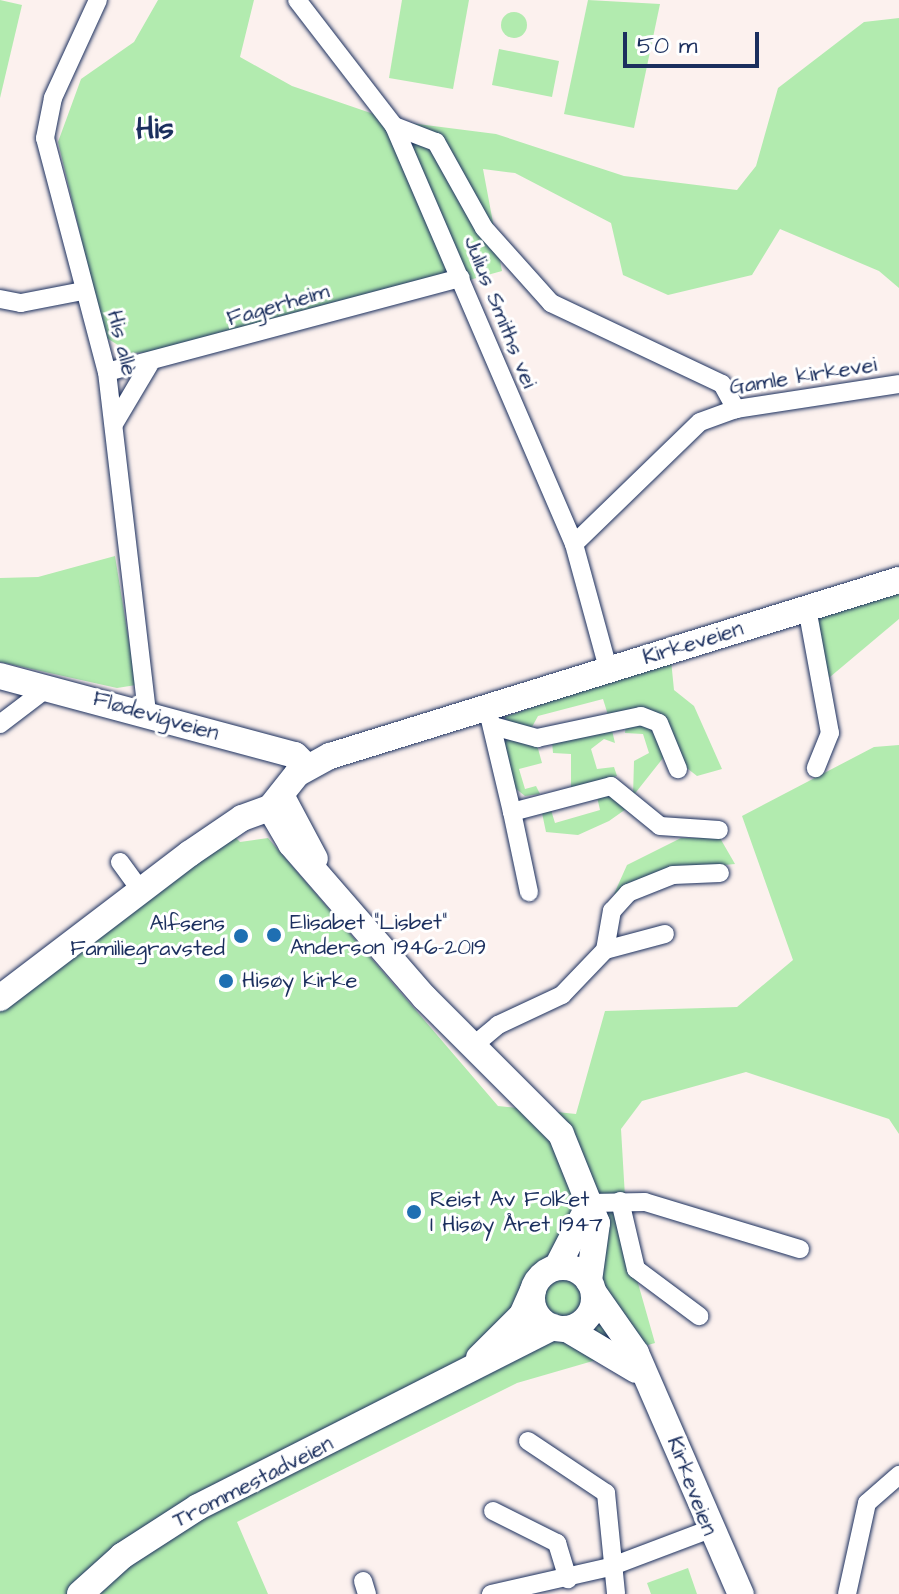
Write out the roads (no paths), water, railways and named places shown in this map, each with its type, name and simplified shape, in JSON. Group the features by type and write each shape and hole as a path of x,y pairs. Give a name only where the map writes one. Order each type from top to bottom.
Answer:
{"main road":[{"name":"Kirkeveien","path":"276,802 307,767 490,716 608,668 899,580"},
{"name":"Flødevigveien","path":"0,676 50,686 295,755 307,767"},
{"path":"0,998 140,890 242,818 276,802 291,844 319,868 473,1046 561,1134 590,1203 600,1240 591,1287 590,1312 560,1328"},
{"path":"590,1203 578,1239 557,1267 533,1290 534,1308 560,1328 588,1335 645,1377"},
{"path":"557,1267 591,1287"},
{"name":"Kirkeveien","path":"591,1287 645,1377 708,1530 741,1594"},
{"name":"Trommestadveien","path":"438,1390 496,1345 533,1290"},
{"name":"Trommestadveien","path":"80,1594 122,1556 198,1507 560,1328"}],"street":[{"name":"His allè","path":"98,0 53,98 45,138 83,291 107,372 147,713"},
{"name":"Julius Smiths vei","path":"297,0 394,126 574,544 608,668"},
{"path":"394,126 436,142 484,228 551,303 722,384 736,409"},
{"name":"Fagerheim","path":"107,372 149,365 461,278"},
{"path":"0,299 15,304 83,291"},
{"path":"113,424 149,365"},
{"name":"Gamle kirkevei","path":"574,544 677,440 736,409 899,384"},
{"path":"807,608 830,733 816,768"},
{"path":"0,724 50,686"},
{"path":"490,716 537,738 641,716 659,723 678,769"},
{"path":"490,716 529,892"},
{"path":"512,812 611,786 660,826 719,830"},
{"path":"120,862 140,890"},
{"path":"605,950 612,911 628,893 673,875 720,873"},
{"path":"473,1046 498,1025 562,995 605,950 665,934"},
{"path":"590,1203 620,1201 695,1214 800,1249"},
{"path":"620,1201 636,1269 699,1316"},
{"path":"528,1441 606,1493 610,1567 616,1594"},
{"path":"847,1594 867,1503 899,1475"},
{"path":"493,1511 557,1543 568,1579"},
{"path":"491,1594 568,1579 610,1567 708,1530"}],"place":[{"name":"Elisabet \"Lisbet\" Anderson 1946-2019","path":"274,935"},
{"name":"Alfsens Familiegravsted","path":"241,936"},
{"name":"Hisøy kirke","path":"226,981"},
{"name":"Reist Av Folket I Hisøy Året 1947","path":"414,1212"}],"district":[{"name":"His","path":"155,129"}]}
